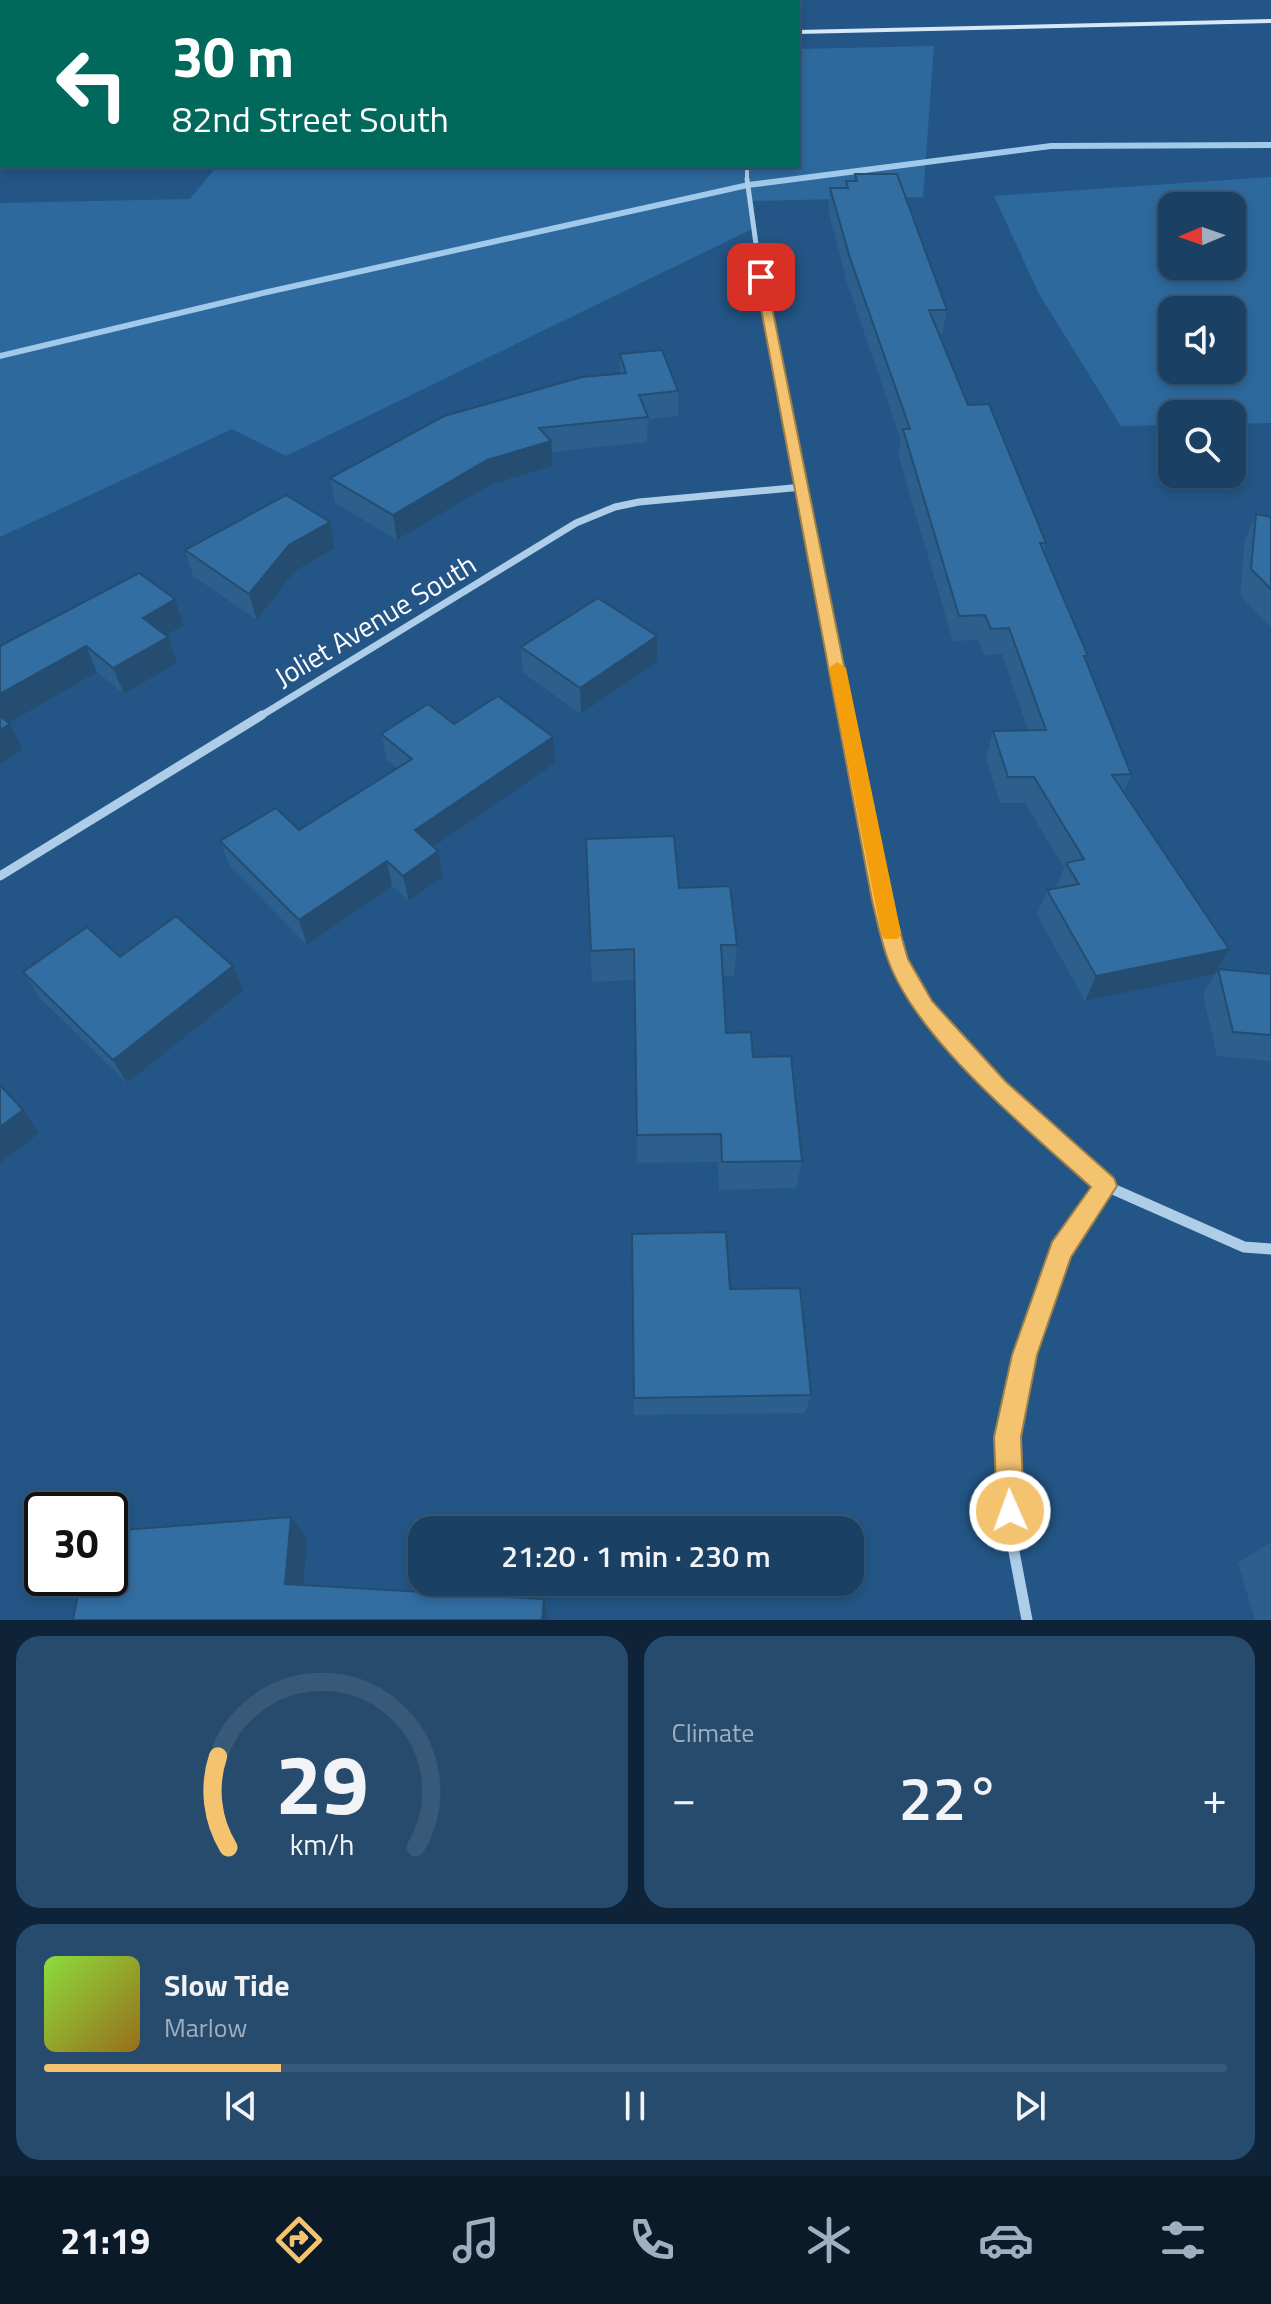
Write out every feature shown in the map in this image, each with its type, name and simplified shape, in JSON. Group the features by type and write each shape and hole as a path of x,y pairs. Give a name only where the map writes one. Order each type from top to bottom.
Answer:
{"main road":[{"path":"800,32 1271,21"}],"street":[{"path":"747,168 764,302 803,487 882,900 898,960 924,1007 998,1089 1106,1186 1244,1247 1271,1249"},
{"name":"Joliet Avenue South","path":"0,876 576,523 615,507 639,502 803,487"},
{"path":"1027,1620 1011,1536 1007,1437 1024,1355 1061,1250 1106,1186"}],"shaded area":[{"path":"934,46 923,197 750,201 754,228 286,456 232,429 0,537 0,203 190,199 215,168 800,168 800,49"},
{"path":"1271,177 1271,423 1246,424 1246,400 1158,400 1158,425 1121,426 1039,294 994,196"}],"building":[{"path":"855,174 897,174 947,310 929,310 968,405 989,404 1046,543 1040,543 1088,656 1084,656 1131,774 1112,775 1229,949 1096,976 1047,890 1079,884 1066,863 1084,859 1034,777 1008,777 993,731 1046,730 1009,628 991,629 985,615 959,616 903,429 910,429 850,258 830,188 848,188 846,181 857,181"},
{"path":"662,350 678,391 639,395 648,417 539,428 551,441 487,460 393,515 330,478 444,416 582,377 626,373 620,354"},
{"path":"286,495 330,522 289,545 249,594 185,550"},
{"path":"1256,514 1271,517 1271,589 1251,569"},
{"path":"139,573 175,599 143,618 168,637 113,668 86,646 0,694 0,646"},
{"path":"598,598 657,636 580,688 521,647"},
{"path":"498,696 553,737 415,830 438,851 403,876 387,861 299,920 220,841 276,808 299,830 412,759 381,734 428,704 454,724"},
{"path":"0,716 10,724 0,730"},
{"path":"674,836 679,888 730,886 737,945 721,945 726,1033 751,1032 753,1057 791,1056 802,1161 722,1162 721,1134 637,1135 634,949 591,951 586,839"},
{"path":"176,916 233,966 113,1060 23,972 87,927 120,957"},
{"path":"1218,969 1271,974 1271,1035 1233,1032"},
{"path":"0,1085 23,1110 0,1127"},
{"path":"726,1232 730,1289 800,1288 811,1395 634,1398 632,1234"},
{"path":"291,1517 285,1584 408,1591 408,1596 544,1599 542,1620 73,1620 78,1596 128,1596 128,1530"}],"waterway":[{"path":"0,356 263,293 748,185 1051,146 1271,145"}],"slow traffic":[{"path":"837,668 891,933"}],"route":[{"path":"761,277 882,900 898,960 924,1007 998,1089 1106,1186 1061,1250 1024,1355 1007,1437 1010,1511"}]}
